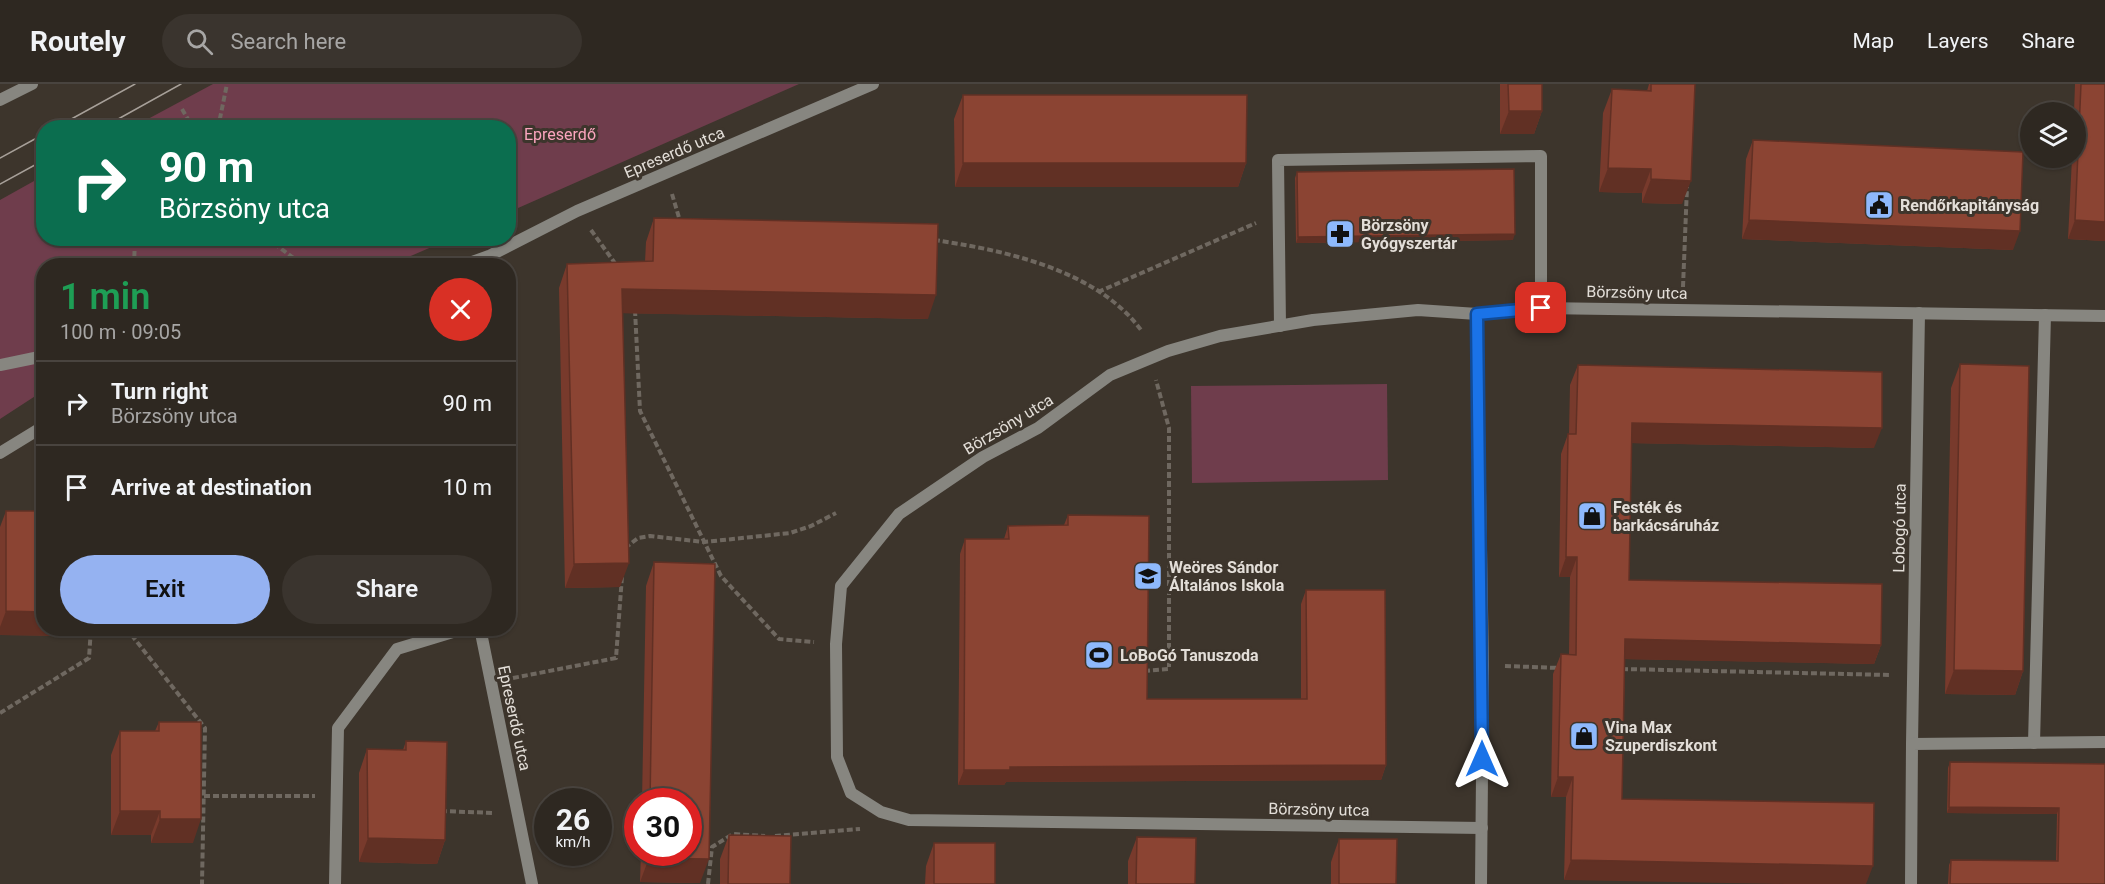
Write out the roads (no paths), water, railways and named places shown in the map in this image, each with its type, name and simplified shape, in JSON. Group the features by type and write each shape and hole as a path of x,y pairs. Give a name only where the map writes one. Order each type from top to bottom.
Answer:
{"street":[{"path":"0,100 32,84"},
{"name":"Epreserdő utca","path":"516,242 577,211 665,172 873,84"},
{"path":"1280,326 1278,160 1541,156 1541,308"},
{"name":"Epreserdő utca","path":"483,258 509,246"},
{"name":"Börzsöny utca","path":"1482,828 909,820 881,812 851,793 837,757 836,644 841,586 898,514 983,457 1038,428 1110,375 1220,336 1280,326 1418,310 1477,314 1541,308 2105,316"},
{"name":"Lobogó utca","path":"1911,884 1919,313"},
{"path":"1477,314 1483,666 1481,884"},
{"path":"2034,743 2045,315"},
{"path":"0,365 36,358"},
{"path":"0,453 36,431"},
{"path":"335,884 338,728 397,650 441,636"},
{"name":"Epreserdő utca","path":"482,636 532,884"},
{"path":"1912,744 2105,742"}],"tram line":[{"path":"70,120 135,84"},
{"path":"116,120 181,84"},
{"path":"0,158 36,138"},
{"path":"0,184 36,164"}],"place":[{"name":"Rendőrkapitányság","path":"1879,205"},
{"name":"Börzsöny Gyógyszertár","path":"1340,234"},
{"name":"Festék és barkácsáruház","path":"1592,516"},
{"name":"Weöres Sándor Általános Iskola","path":"1148,576"},
{"name":"LoBoGó Tanuszoda","path":"1099,655"},
{"name":"Vina Max Szuperdiszkont","path":"1584,736"}],"park label":[{"name":"Epreserdő","path":"560,134"}]}
